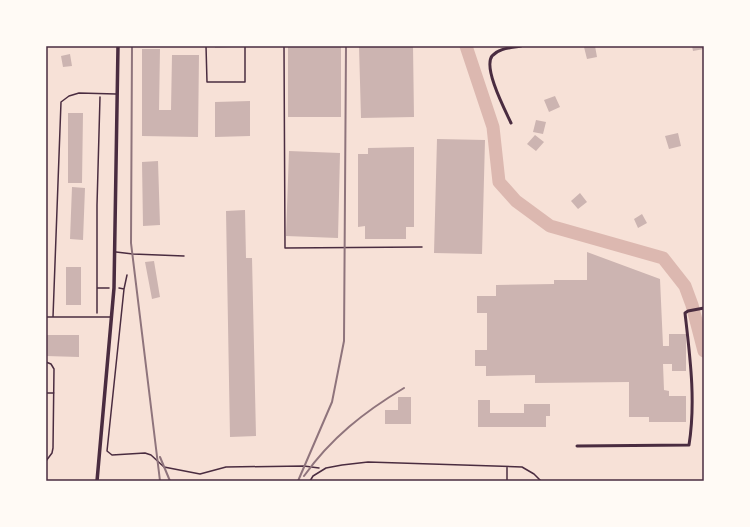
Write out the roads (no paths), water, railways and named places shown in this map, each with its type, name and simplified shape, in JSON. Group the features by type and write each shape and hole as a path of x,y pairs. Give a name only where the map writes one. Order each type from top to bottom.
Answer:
{"street":[{"path":"97,481 112,317 116,252 118,46"},
{"path":"511,123 490,73 490,61 493,55 502,49 521,46"},
{"path":"577,446 689,445 691,432 692,378 685,313 704,308"}],"lane":[{"path":"206,46 207,82 245,82 245,46"},
{"path":"284,46 285,248 422,247"},
{"path":"53,317 62,102 69,96 79,93 117,94"},
{"path":"116,252 184,256"},
{"path":"46,317 112,317"},
{"path":"46,362 51,364 54,369 53,448 52,453 46,461"},
{"path":"46,393 54,393"},
{"path":"310,481 313,476 326,468 368,462 522,467 534,474 541,481"},
{"path":"507,467 507,481"}],"waterway":[{"path":"466,46 493,127 499,182 516,201 550,226 663,258 685,286 692,305 704,351"}],"railway":[{"path":"132,46 131,243 160,481"},
{"path":"298,481 332,402 344,341 346,46"},
{"path":"304,476 325,450 349,427 362,416 404,388"},
{"path":"160,457 170,481"}]}
